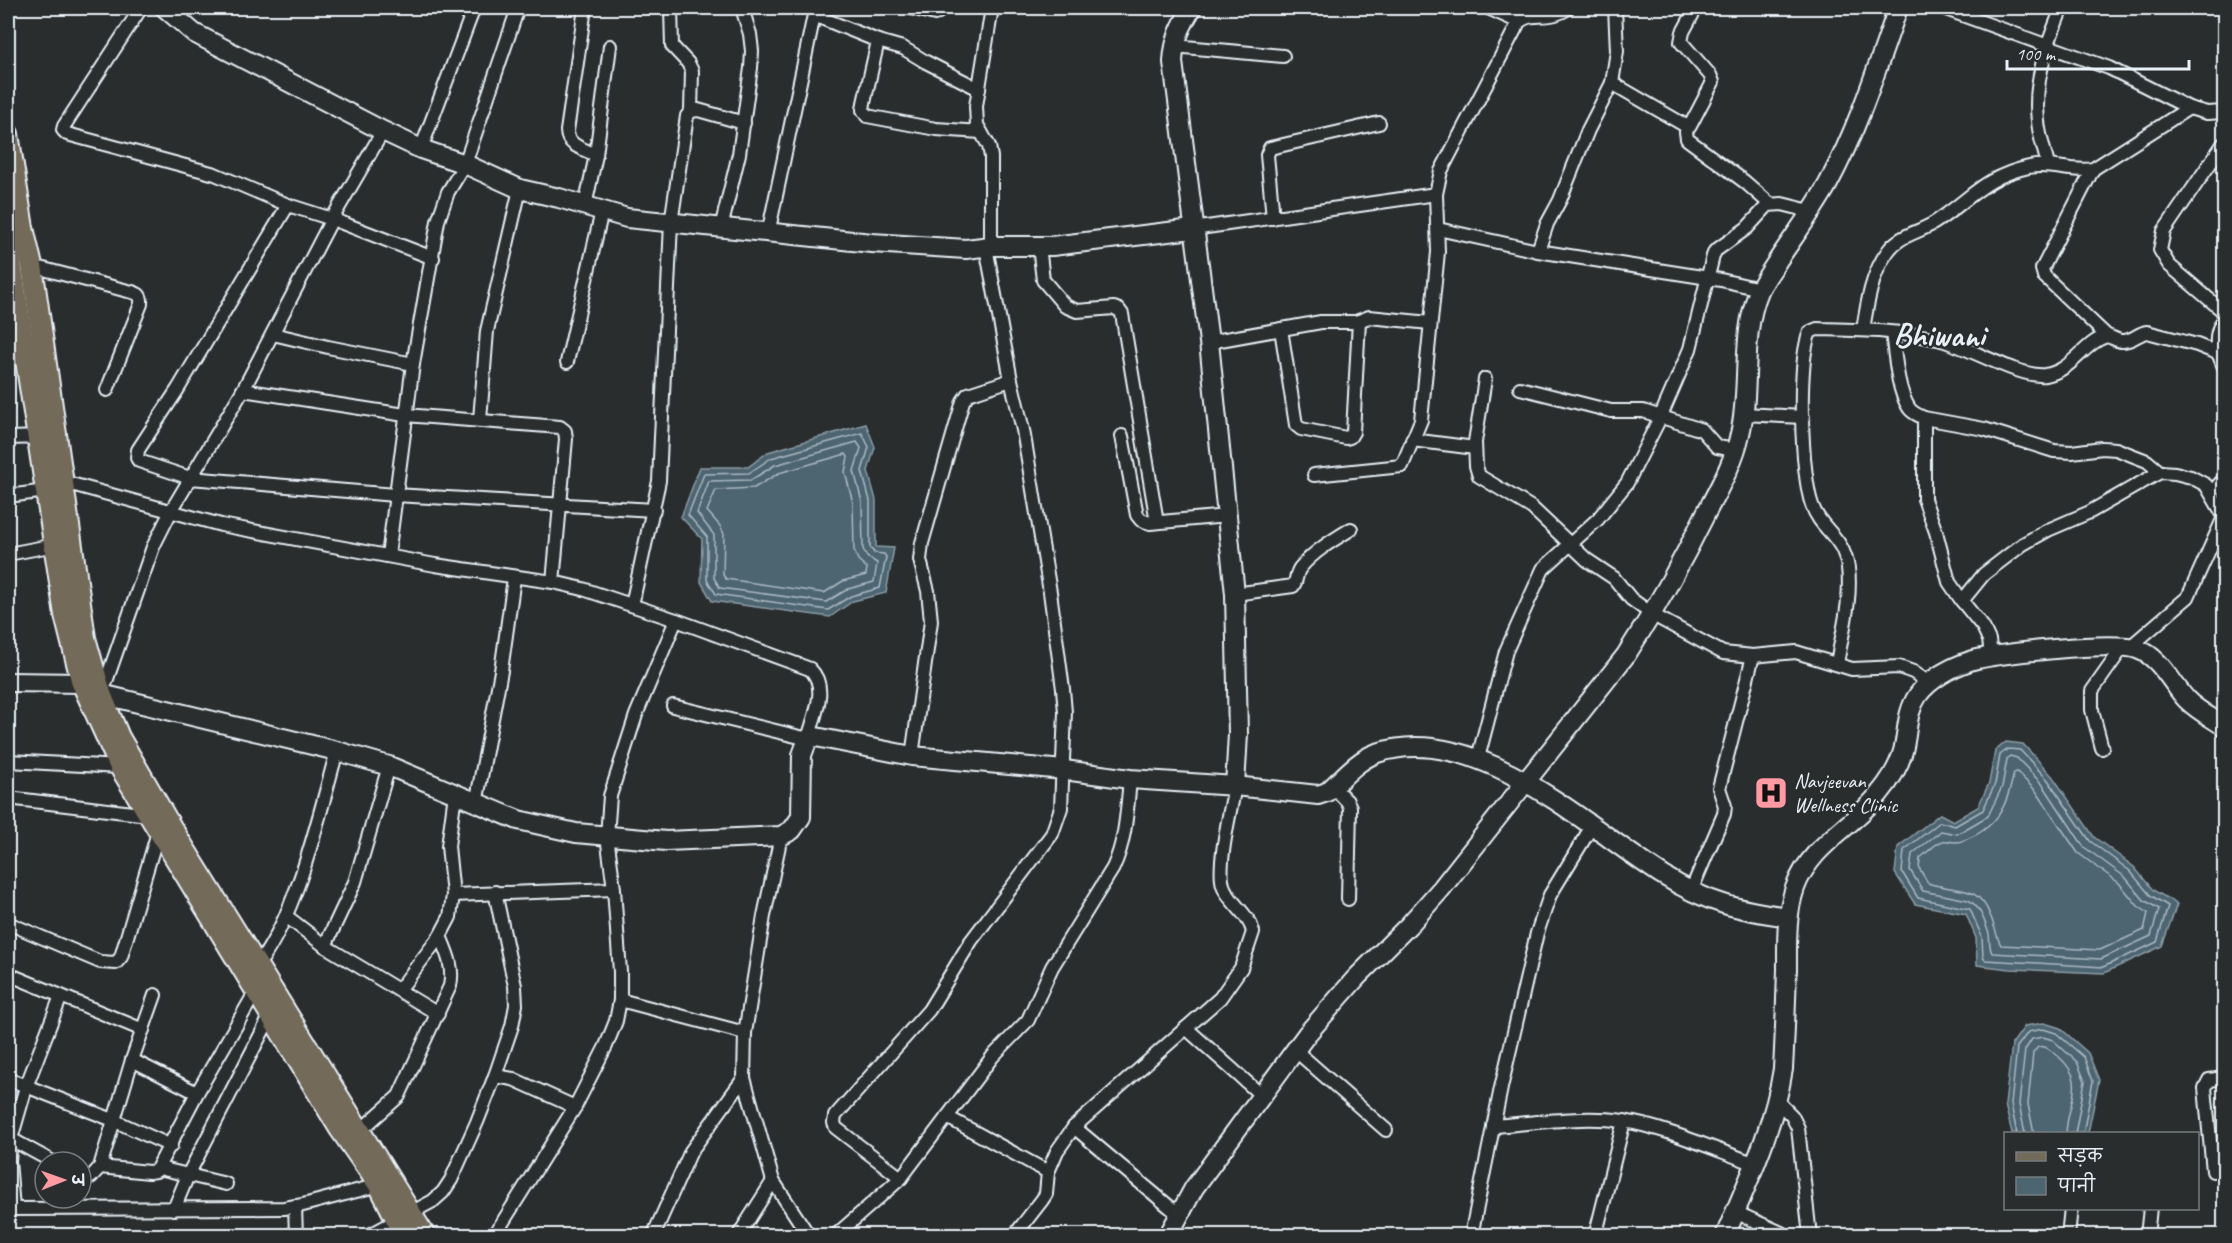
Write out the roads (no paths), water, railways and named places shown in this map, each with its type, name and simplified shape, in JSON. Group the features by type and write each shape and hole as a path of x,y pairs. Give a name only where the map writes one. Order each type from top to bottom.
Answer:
{"main road":[{"path":"8,145 32,266 48,437 46,491 65,615 82,683 120,767 340,1129 404,1223 425,1236"},
{"path":"9,257 48,437 64,482 85,638 101,694 119,737 171,827 362,1130 404,1223"}],"street":[{"path":"141,8 69,117 63,130 67,134 214,174 288,205 332,219 433,258"},
{"path":"165,8 194,33 383,132 421,149 465,164 520,189 627,218 768,234 942,249 1039,246 1193,229 1436,194"},
{"path":"421,149 474,8"},
{"path":"388,556 405,415 442,203 465,164 518,8"},
{"path":"585,8 567,138 571,143 596,154"},
{"path":"632,605 654,510 661,449 671,223 687,116 691,111 692,71 688,63 672,46 671,8"},
{"path":"721,228 739,154 752,51 742,8"},
{"path":"911,8 935,14 942,8"},
{"path":"901,1178 836,1128 835,1116 929,1010 971,941 1052,834 1061,808 1064,770 1063,689 1027,453 1011,380 988,247 990,146 981,132 976,117 992,8"},
{"path":"1014,1236 1046,1194 1048,1172 1057,1151 1074,1127 1220,998 1241,968 1252,937 1252,926 1223,886 1224,855 1235,786 1238,734 1235,594 1209,342 1175,81 1174,46 1178,31 1192,8"},
{"path":"1488,8 1519,22"},
{"path":"1314,475 1402,466 1420,420 1434,297 1438,229 1436,194 1441,171 1519,22 1530,16 1555,15 1568,8"},
{"path":"1538,251 1547,224 1560,200 1588,130 1612,83 1617,51 1615,8"},
{"path":"1696,8 1683,32 1681,42 1710,75 1713,82 1712,88 1688,127 1687,139 1745,182 1770,204"},
{"path":"1074,1127 1173,1229 1194,1188 1295,1050 1356,978 1426,906 1626,656 1672,583 1736,450 1744,414 1749,332 1752,312 1760,289 1827,186 1850,139 1868,94 1898,8"},
{"path":"1943,8 2109,68 2189,108 2207,113 2224,112"},
{"path":"2048,166 2037,110 2040,70 2047,44 2062,8"},
{"path":"768,234 815,11 878,41 903,48 979,89"},
{"path":"878,41 864,103 863,110 867,116 936,129 981,132"},
{"path":"567,362 593,208 596,154 610,46"},
{"path":"1174,46 1283,56"},
{"path":"1612,83 1688,127"},
{"path":"1863,330 1881,262 1894,243 1932,224 1989,181 2030,166 2081,171 2093,169 2189,108"},
{"path":"691,111 698,110 744,123"},
{"path":"1273,218 1267,155 1270,148 1379,123"},
{"path":"101,694 153,547 190,478 243,390 332,219 383,132"},
{"path":"2224,143 2164,231 2160,250 2169,265 2224,312"},
{"path":"2093,169 2042,269 2044,276 2107,336 2123,341 2147,332 2197,345 2217,353"},
{"path":"480,420 487,331 520,189"},
{"path":"1478,758 1509,643 1543,569 1572,545 1618,496 1638,464 1690,349 1715,251 1743,231 1760,211 1770,204 1782,204 1810,211"},
{"path":"288,205 138,450 139,461 190,478 395,495 654,510"},
{"path":"1438,229 1538,251 1760,289"},
{"path":"1039,246 1043,280 1065,306 1077,311 1114,308 1119,309 1122,314 1156,522"},
{"path":"32,266 139,294 142,298 107,390"},
{"path":"1209,342 1321,322 1359,321 1372,317 1430,323"},
{"path":"2224,319 2218,333 2217,353 2224,367"},
{"path":"1281,329 1296,425 1301,429 1346,438 1353,432 1359,321"},
{"path":"1837,664 1848,596 1848,568 1840,544 1820,519 1808,493 1803,417 1804,366 1810,332 1817,329 1863,330 1924,336 1948,342 2024,373 2040,375 2062,369 2099,339 2107,336"},
{"path":"1892,333 1900,382 1907,405 1916,414 1924,418 1969,426 2054,451 2116,449 2147,461 2160,472"},
{"path":"273,334 413,363"},
{"path":"1485,378 1476,426 1476,466 1479,476 1532,508 1587,560 1614,578 1628,597 1653,615 1723,652 1753,656 1796,652 1855,670 1904,668 1929,683"},
{"path":"912,756 931,621 928,591 920,560 922,543 963,401 968,394 1011,380"},
{"path":"1520,388 1611,411 1642,411 1702,430 1717,447 1736,450"},
{"path":"243,390 405,415 560,427 565,431 566,439 553,582"},
{"path":"1744,414 1803,417"},
{"path":"1924,418 1923,495 1949,582 1987,634 1990,655"},
{"path":"1122,436 1137,515 1145,522 1227,516"},
{"path":"8,438 48,437"},
{"path":"1412,440 1475,448"},
{"path":"1962,601 1984,574 2023,544 2048,530 2090,512 2160,472 2191,477 2206,485 2224,516 2188,597 2127,647 2092,691 2092,710 2102,748"},
{"path":"2212,492 2224,479"},
{"path":"8,682 82,683 101,694 337,751 389,766 518,820 576,833 666,841 781,836 792,830 801,818 802,755 819,699 820,684 817,676 810,669 583,589 221,525 64,482"},
{"path":"8,496 46,491"},
{"path":"1235,594 1293,586 1302,566 1351,529"},
{"path":"8,554 55,545"},
{"path":"476,804 501,671 514,578"},
{"path":"494,1236 575,1107 616,1021 620,1000 620,972 614,889 607,836 610,796 636,715 676,620"},
{"path":"1725,1236 1756,1164 1777,1101 1784,1068 1788,917 1795,886 1813,856 1836,832 1870,805 1897,767 1903,751 1912,706 1921,690 1951,669 1990,655 2127,647 2143,652 2153,659 2164,669 2187,700 2224,726"},
{"path":"1691,891 1724,814 1725,806 1719,788 1753,656"},
{"path":"673,706 808,739 825,738 912,756 1064,770 1130,779 1235,786 1318,795 1325,794 1364,760 1377,753 1395,749 1427,747 1478,758 1510,773 1592,826 1664,877 1691,891 1734,909 1788,917"},
{"path":"258,965 279,932 286,916 309,851 337,751"},
{"path":"8,760 120,767"},
{"path":"325,946 355,882 389,766"},
{"path":"835,1236 901,1178 993,1056 1020,1031 1028,1020 1052,966 1113,868 1124,839 1130,779"},
{"path":"1333,787 1350,807 1348,899"},
{"path":"399,990 440,936 450,917 453,895 448,846 455,794"},
{"path":"8,798 149,815"},
{"path":"1471,1236 1493,1126 1544,911 1572,857 1592,826"},
{"path":"8,923 100,962 116,963 121,957 158,832"},
{"path":"781,836 764,916 745,1033 744,1078 773,1181 809,1236"},
{"path":"453,895 614,889"},
{"path":"368,1236 404,1223 433,1201 451,1180 495,1076 512,1026 516,1005 515,986 495,892"},
{"path":"286,916 325,946 438,1014"},
{"path":"362,1130 392,1105 399,1096 450,986 452,975 440,936"},
{"path":"8,974 143,1030"},
{"path":"100,1167 149,1172 159,1168 197,1093 256,991"},
{"path":"93,1175 100,1167 132,1060 155,995"},
{"path":"61,996 26,1087 11,1139 10,1208 259,1209 295,1206 379,1185"},
{"path":"620,1000 745,1033"},
{"path":"174,1209 271,1015"},
{"path":"1186,1028 1261,1095"},
{"path":"1295,1050 1386,1130"},
{"path":"132,1060 197,1093"},
{"path":"495,1076 513,1079 575,1107"},
{"path":"653,1236 691,1151 744,1078"},
{"path":"2213,1171 2205,1088 2209,1080 2224,1078"},
{"path":"8,1079 113,1120 171,1146"},
{"path":"1777,1101 1792,1116 1798,1128 1810,1236"},
{"path":"947,1117 1048,1172"},
{"path":"1493,1126 1567,1121 1624,1121 1671,1134 1756,1164"},
{"path":"1596,1233 1624,1121"},
{"path":"11,1139 33,1151"},
{"path":"159,1168 225,1184"},
{"path":"738,1236 773,1181"},
{"path":"295,1206 296,1236"},
{"path":"2068,1236 2071,1210"},
{"path":"2147,1236 2150,1210"},
{"path":"1735,1212 1788,1236"}],"water":[{"path":"866,424 875,447 868,471 876,500 876,547 894,548 886,593 853,601 830,617 712,601 701,582 702,539 681,517 700,467 748,467 768,452"},
{"path":"2006,742 2023,744 2053,777 2094,837 2134,867 2153,890 2177,904 2162,946 2104,973 2010,969 1977,965 1976,938 1966,914 1915,904 1895,873 1898,847 1940,814 1953,821 1978,807 1989,783 1995,751"},
{"path":"2044,1023 2060,1028 2088,1053 2099,1080 2088,1132 2012,1132 2005,1105 2012,1044 2025,1026"}],"place":[{"name":"Navjeevan Wellness Clinic","path":"1771,793"}],"district":[{"name":"Bhiwani","path":"1939,335"}]}
